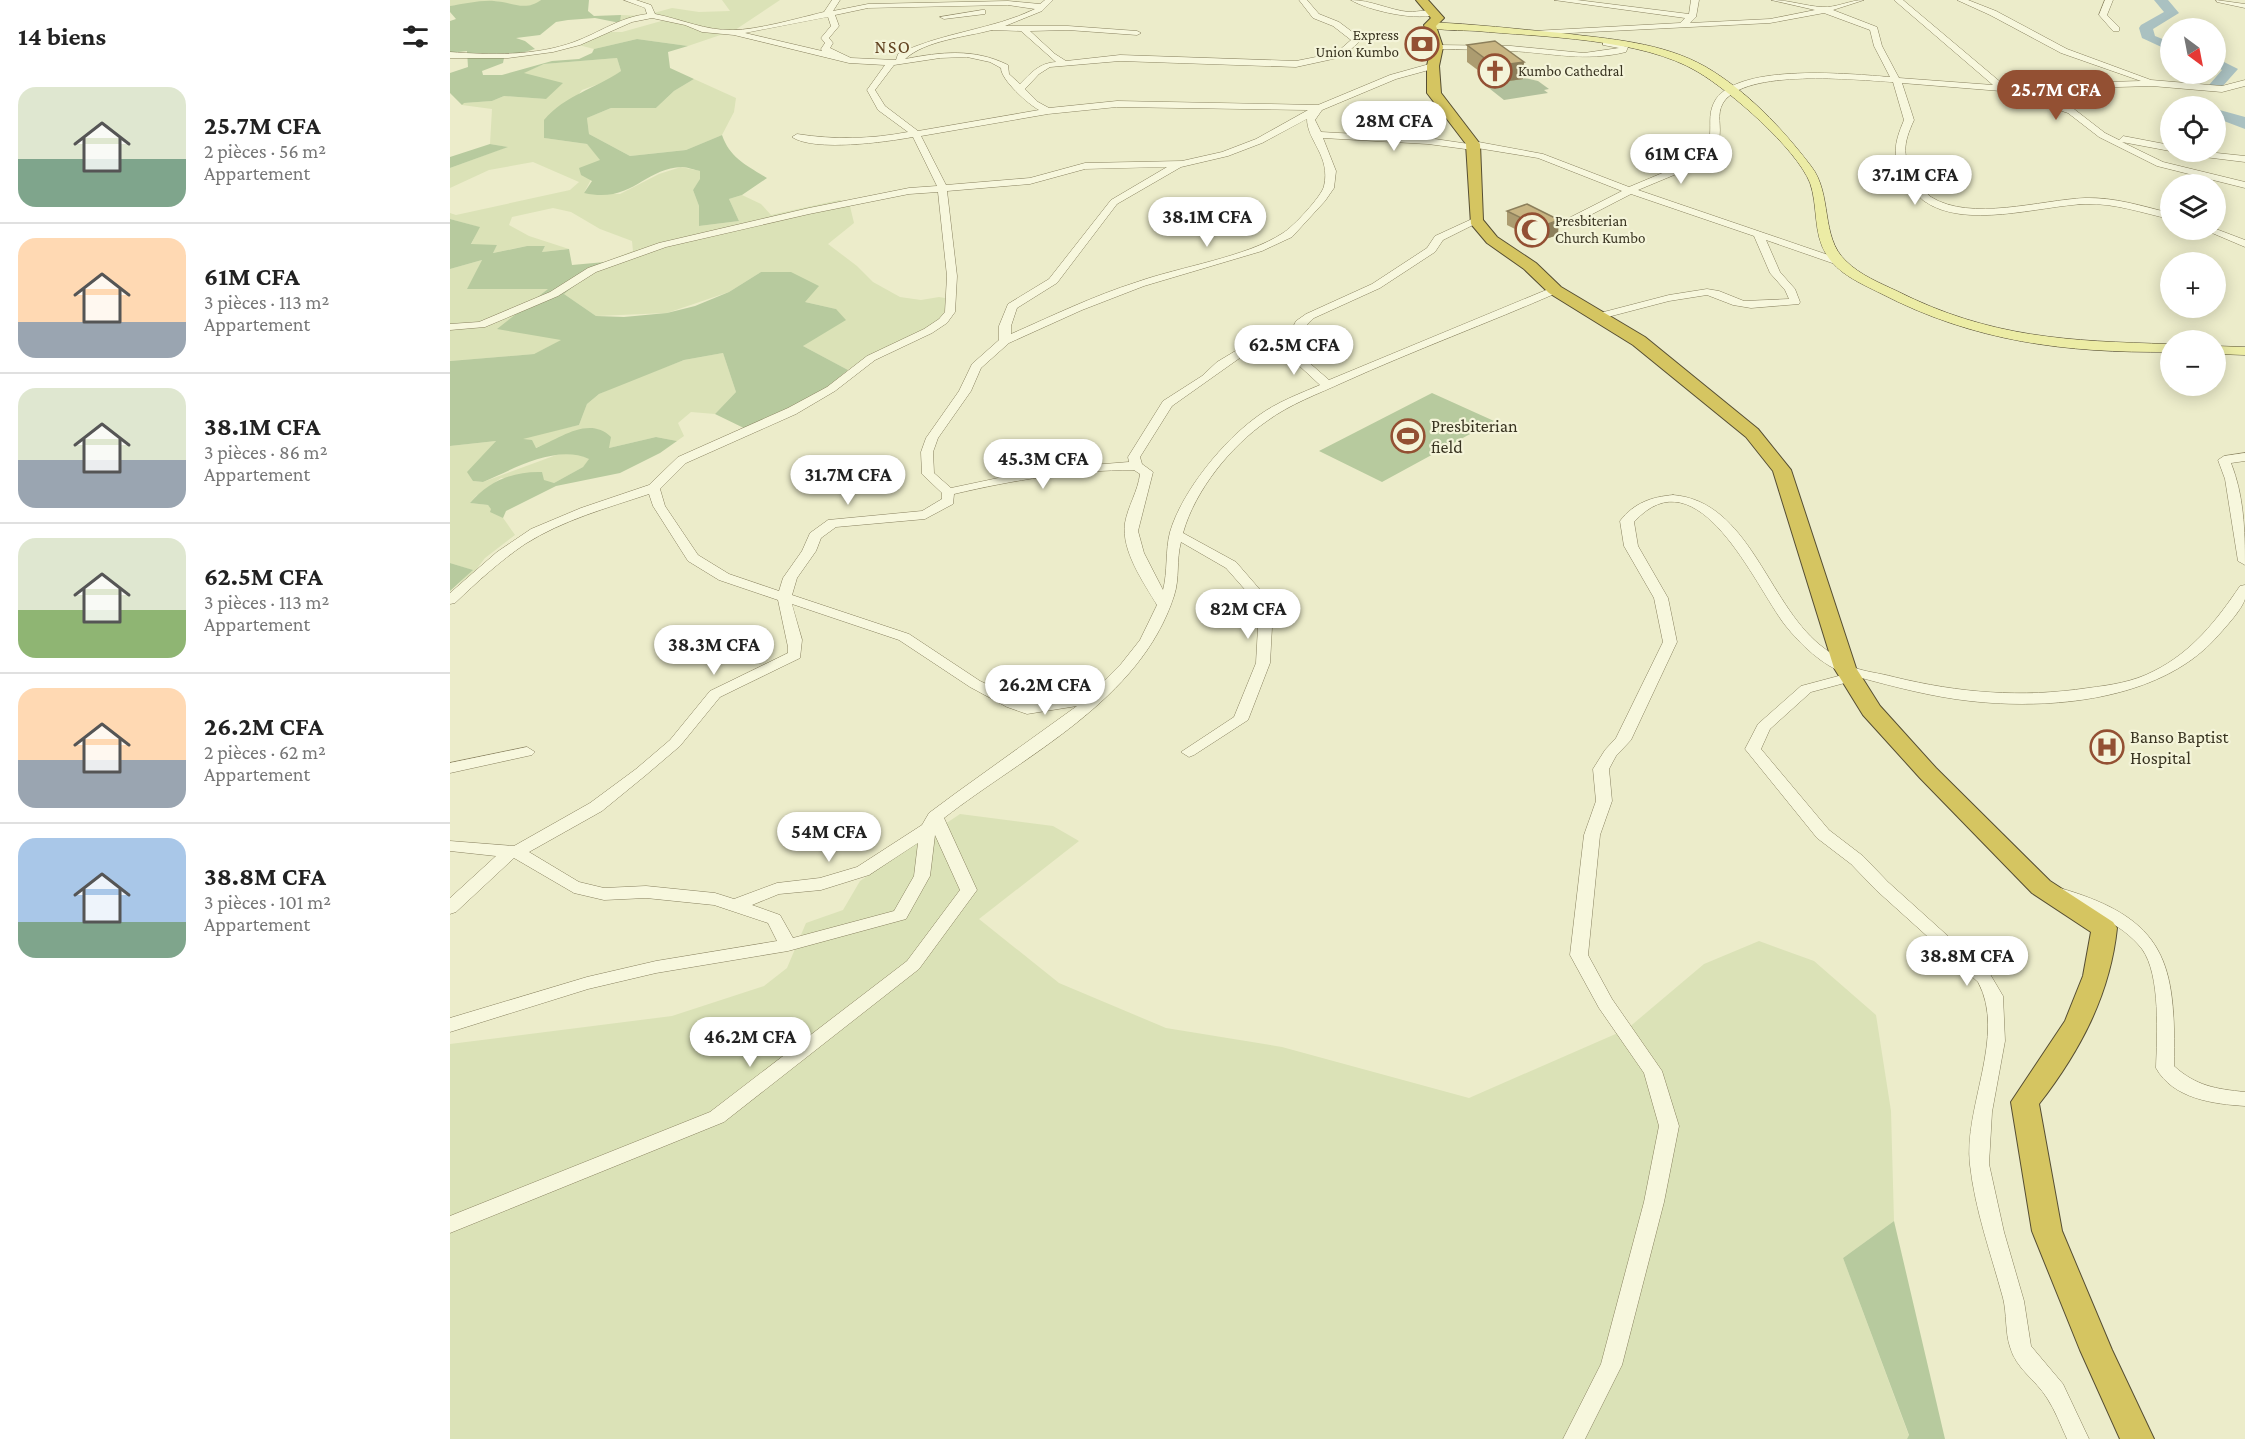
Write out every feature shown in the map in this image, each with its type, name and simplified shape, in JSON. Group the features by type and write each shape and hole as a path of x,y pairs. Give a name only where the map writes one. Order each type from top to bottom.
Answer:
{"highway":[{"path":"1422,0 1432,19 1435,56 1434,93 1473,145 1476,221 1492,240 1530,266 1555,290 1639,341 1716,400 1752,433 1782,470 1848,673 1871,710 1921,765 2041,887 2104,928 2099,971 2084,1013 2052,1068 2025,1102 2046,1231 2096,1350 2137,1439"}],"main road":[{"path":"1432,19 1606,43 1668,55 1700,69 1731,89 1796,154 1812,174 1820,189 1827,243 1839,262 1898,298 1937,317 1970,328 2068,346 2160,348"},
{"path":"2226,350 2245,351"}],"street":[{"path":"628,0 648,7 652,16"},
{"path":"828,13 836,0"},
{"path":"1020,89 1036,72 1048,65 1120,58 1225,59 1268,65 1296,64 1339,54 1355,41 1355,37 1346,30 1316,16 1303,0"},
{"path":"1355,0 1432,19"},
{"path":"1558,0 1731,23"},
{"path":"1683,24 1692,17 1695,0"},
{"path":"1775,0 1825,10 1874,29 1878,46 1898,80 1909,120 1900,140 1902,165 1926,198 1948,208 1981,212 2086,201 2119,203 2160,213"},
{"path":"1531,34 1770,21 1860,0"},
{"path":"1898,0 2002,88 2071,111 2102,135 2160,164 2245,185"},
{"path":"1961,0 1993,13 2064,51 2152,83"},
{"path":"2109,0 2103,15 2116,29"},
{"path":"2220,0 2245,6"},
{"path":"734,33 868,6 1008,3 1024,5"},
{"path":"944,17 1047,3"},
{"path":"450,600 479,572 522,540 595,507 653,488 682,460 792,411 831,389 871,358 928,331 943,321 950,312 952,276 942,188 915,133 881,108 871,90 901,56 916,46 990,28 1047,3"},
{"path":"1585,13 1643,11"},
{"path":"828,13 835,26 825,38 829,43 825,49 838,57"},
{"path":"450,55 493,54 566,47 598,35 612,25 636,17 652,16 687,23 702,30 734,33 863,62 895,62 951,54 980,57 1005,67 1005,75 1035,104 1048,111"},
{"path":"990,28 1024,30 1068,28 1137,33"},
{"path":"1024,30 1052,56 1065,63"},
{"path":"450,327 481,325 554,294 592,270 663,245 809,211 942,188 1030,181 1084,166 1178,165 1244,148 1319,108 1435,56 1523,49 1585,58 1602,57 1623,50 1624,47 1606,43"},
{"path":"1569,222 1632,189 1707,158 1715,137 1714,112 1721,99 1731,89 1797,75 2002,88 2152,83 2222,88 2245,83"},
{"path":"797,137 854,142 1048,111 1107,104 1157,103 1319,108"},
{"path":"450,908 487,871 510,852 517,852 596,807 641,772 675,743 716,694 795,656 784,596 789,578 814,545 815,536 833,524 925,515 948,501 948,492 928,474 927,452 932,438 965,391 976,366 1005,341 1078,308 1140,284 1258,249 1288,235 1322,199 1329,188 1331,171 1327,155 1310,120 1319,108"},
{"path":"1316,135 1473,145 1540,156 1586,175 1839,262"},
{"path":"2102,135 2160,146"},
{"path":"2226,157 2245,159"},
{"path":"1005,341 1005,326 1012,306 1053,281 1114,202 1178,165"},
{"path":"1136,466 1134,457 1139,447 1167,404 1241,352 1282,344 1294,337 1300,323 1310,316 1376,286 1431,250 1439,238 1476,221"},
{"path":"1600,316 1669,298 1713,291 1743,304 1795,302 1790,289 1774,273 1758,233"},
{"path":"2226,236 2245,244"},
{"path":"736,905 777,889 821,884 863,871 932,823 1095,697 1125,670 1144,644 1164,605 1173,571 1172,549 1187,507 1216,464 1256,423 1327,386 1555,290"},
{"path":"1282,344 1327,386"},
{"path":"2245,457 2224,460 2230,479 2245,561"},
{"path":"948,492 1000,479 1095,465 1136,466 1147,472 1145,487 1132,524 1132,534 1145,571 1164,605"},
{"path":"653,488 664,515 693,558 724,577 904,637 975,684 1012,704 1027,709 1050,708 1095,697"},
{"path":"1574,1439 1611,1365 1654,1202 1669,1126 1653,1071 1605,1003 1579,955 1592,835 1605,801 1601,769 1610,753 1623,740 1670,642 1661,598 1631,546 1627,521 1636,508 1661,499 1683,499 1704,507 1724,525 1802,636 1848,673 1956,696 1997,701 2036,700 2111,690 2139,683 2161,674 2211,638 2245,588"},
{"path":"1176,534 1231,565 1255,592 1265,627 1263,663 1240,720 1189,752"},
{"path":"1848,673 1806,689 1762,727 1753,749 1823,834 1857,860 1882,886 1984,978 1994,996 1996,1041 1983,1112 1979,1164 1994,1232 2014,1301 2020,1347 2026,1359 2063,1403 2078,1439"},
{"path":"450,768 527,752"},
{"path":"450,1026 587,983 656,967 788,945 900,915 922,876 932,823"},
{"path":"450,1225 717,1117 913,965 969,890 932,823"},
{"path":"450,846 517,852 574,887 604,894 646,892 715,899 736,905 774,919 788,945"},
{"path":"2041,887 2086,902 2124,924 2149,946 2158,971 2166,1024 2165,1068 2182,1086 2210,1096 2245,1099"}],"green space":[{"path":"450,0 541,0 535,5 517,7 495,1 450,6"},
{"path":"541,0 589,0 588,11 594,16 621,15 620,23 595,18 556,22 540,35 516,38 525,41 535,49 504,58 503,63 482,71 483,75 502,75 552,61 579,59 592,53 594,49 637,39 688,46 668,52 670,68 694,79 674,91 656,108 611,108 587,118 589,134 630,156 686,150 722,135 734,155 767,178 742,195 729,199 739,221 699,226 699,206 693,190 700,179 700,171 686,167 657,173 614,194 584,193 592,181 581,175 579,168 600,160 587,144 544,138 544,120 561,104 621,71 617,58 544,64 524,73 563,83 546,99 504,96 492,101 462,105 450,93 450,73 468,67 467,51 450,53 450,21 456,19 450,12 450,6 489,1 524,6"},
{"path":"722,0 780,0 735,30 688,46 637,39 594,49 571,43 603,32 622,32 665,20 652,16 620,23 621,15 643,16 672,8 699,12 730,11"},
{"path":"617,58 621,71 607,81 582,90 544,138 587,144 601,160 584,193 620,194 659,174 681,167 700,171 701,179 693,190 699,206 699,226 739,221 729,199 742,195 761,204 771,215 839,200 849,202 854,223 828,244 857,266 873,282 900,297 921,300 939,297 951,299 939,322 848,370 803,346 836,309 805,302 761,272 729,292 667,313 596,316 564,294 605,262 633,251 632,241 600,229 571,212 553,208 512,217 509,225 529,236 569,249 542,252 545,246 527,246 492,253 497,245 471,245 479,227 450,219 450,213 456,215 570,190 579,182 533,162 489,170 450,188 450,168 507,147 490,144 492,109 462,105 463,103 492,101 504,96 546,99 523,73 544,64"},
{"path":"1525,78 1538,81 1549,89 1544,90 1548,93 1504,100 1485,85"},
{"path":"694,79 736,98 734,112 722,135 686,150 630,156 589,134 587,118 611,108 656,108 674,91"},
{"path":"490,144 508,147 450,168 450,157"},
{"path":"450,219 480,227 471,244 497,245 493,253 527,246 545,246 542,252 569,249 572,265 605,262 564,294 596,316 624,317 667,313 695,306 729,292 761,272 791,272 819,286 805,302 836,309 846,320 803,346 848,370 797,413 750,431 715,414 736,392 723,353 684,360 599,394 587,404 579,425 523,439 532,440 536,448 574,431 593,428 611,437 609,448 656,437 677,441 660,453 620,473 556,486 506,511 503,518 490,512 488,505 470,503 493,483 502,479 521,473 542,472 544,480 554,483 583,467 589,459 563,454 549,456 521,465 483,482 473,481 467,472 496,441 450,446 450,361 534,354 561,340 497,329 548,289 467,289 482,260 450,269"},
{"path":"482,260 468,289 549,289 562,340 534,354 450,361 450,269"},
{"path":"723,353 736,392 715,414 691,412 678,423 684,436 677,441 656,437 609,448 546,444 535,448 521,438 579,425 587,404 599,394 621,384 684,360"},
{"name":"Presbiterian field","path":"1432,393 1494,421 1382,482 1319,451"},
{"path":"496,441 484,456 473,481 483,482 559,454 578,454 590,459 583,467 554,483 501,478 476,496 470,503 488,505 501,515 515,535 485,558 475,571 457,586 472,570 450,563 450,446"},
{"path":"450,563 473,570 450,591"},
{"path":"960,814 1053,826 1079,841 979,919 1059,983 1166,1028 1282,1047 1469,1098 1627,1029 1704,964 1759,941 1814,961 1876,1015 1891,1111 1894,1221 1843,1258 1909,1436 1907,1439 450,1439 450,1044 672,1016 764,986 787,968 806,923 843,910 860,881"},
{"path":"1894,1221 1945,1439 1907,1439 1909,1435 1843,1258"}],"building":[{"path":"1495,41 1524,62 1495,66 1467,45"},
{"path":"1527,204 1559,220 1540,227 1507,211"}],"waterway":[{"path":"2161,0 2172,13 2163,18"},
{"path":"2160,20 2146,28 2149,38 2160,43"},
{"path":"2226,67 2231,69 2226,74"},
{"path":"2226,116 2240,120 2245,124"}],"place":[{"name":"Express Union Kumbo","path":"1422,44"},
{"name":"Kumbo Cathedral","path":"1495,71"},
{"name":"Presbiterian Church Kumbo","path":"1532,230"},
{"name":"Presbiterian field","path":"1408,436"},
{"name":"Banso Baptist Hospital","path":"2107,747"}],"district":[{"name":"NSO","path":"893,47"}]}
